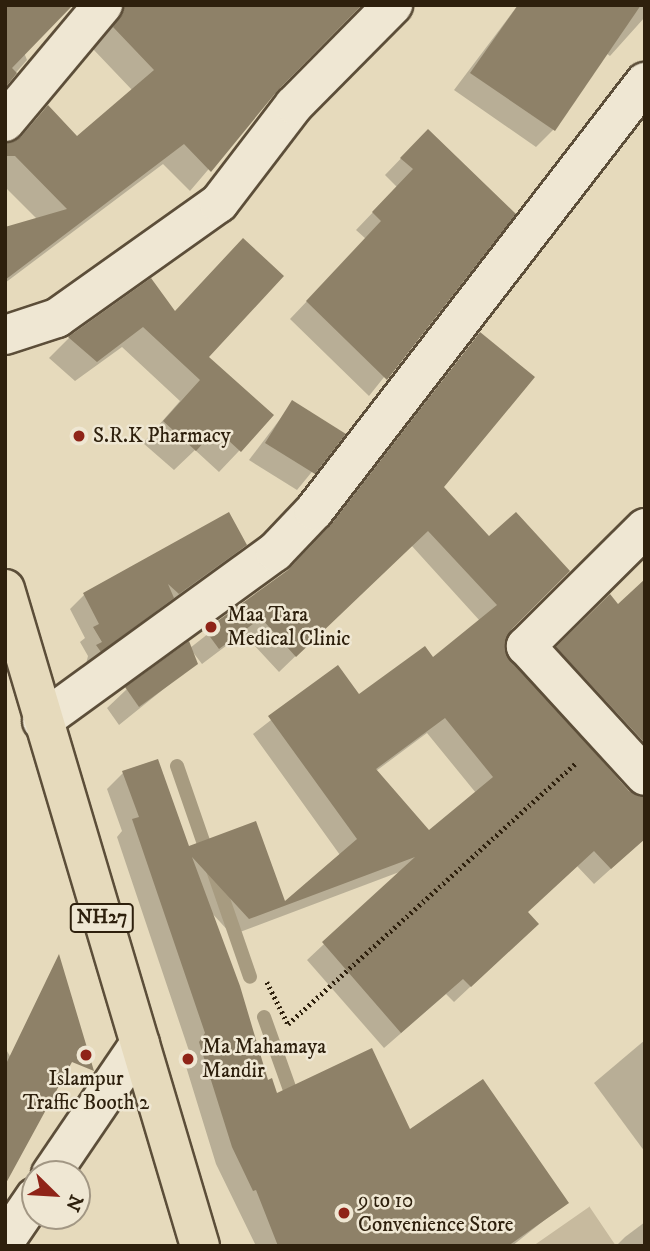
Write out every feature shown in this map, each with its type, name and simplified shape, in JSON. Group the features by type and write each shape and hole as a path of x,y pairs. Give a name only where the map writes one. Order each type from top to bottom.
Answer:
{"main road":[{"name":"NH27","path":"7,602 200,1246"}],"street":[{"path":"5,122 103,5"},
{"path":"5,335 57,318 219,203 294,105 393,5"},
{"path":"42,721 275,552 314,511 645,82"},
{"path":"645,528 526,646 645,776"},
{"path":"61,1160 140,1043"},
{"path":"5,1241 21,1218"}],"path":[{"path":"267,982 288,1024 606,736"}],"shaded area":[{"path":"589,1207 616,1246 533,1246"}],"building":[{"path":"5,5 73,5 12,68 17,73 5,88"},
{"path":"124,5 362,5 278,90 211,172 184,144 5,280 5,227 67,209 15,156 5,156 5,143 21,137 48,105 77,136 154,70 113,27"},
{"path":"518,5 641,5 555,131 470,73"},
{"path":"428,129 516,214 387,380 306,301 381,221 372,212 413,169 400,158"},
{"path":"243,238 284,276 209,357 274,415 241,452 216,429 196,451 163,421 200,380 143,327 97,362 68,337 151,278 175,311"},
{"path":"480,332 535,377 444,487 489,536 516,512 570,571 511,630 505,652 629,791 645,797 645,839 611,869 594,851 528,912 539,924 471,987 463,979 401,1033 322,942 415,857 249,919 192,857 240,986 268,1080 272,1078 277,1093 372,1048 410,1129 483,1079 569,1203 508,1246 278,1246 256,1190 253,1191 232,1147 199,1042 205,1033 132,819 139,817 122,771 158,759 189,846 256,821 285,901 357,839 268,716 338,665 359,694 425,646 433,657 497,605 428,531 296,657 261,618 219,649 205,630 288,570 330,526","holes":["445,718 493,777 429,830 376,769"]},
{"path":"292,400 346,434 315,474 265,443"},
{"path":"229,512 247,545 179,594 168,584 174,598 101,652 96,645 102,642 93,627 99,624 83,593"},
{"path":"645,579 645,743 556,647 610,594 618,604"},
{"path":"189,641 198,664 139,707 125,687"},
{"path":"59,954 94,1071 72,1062 5,1185 5,1066"}],"waterway":[{"path":"177,766 250,977"},
{"path":"264,1017 295,1104"}],"place":[{"name":"S.R.K Pharmacy","path":"79,436"},
{"name":"Maa Tara Medical Clinic","path":"211,627"},
{"name":"Islampur Traffic Booth 2","path":"86,1055"},
{"name":"Ma Mahamaya Mandir","path":"188,1059"},
{"name":"9 to 10 Convenience Store","path":"344,1213"}]}
